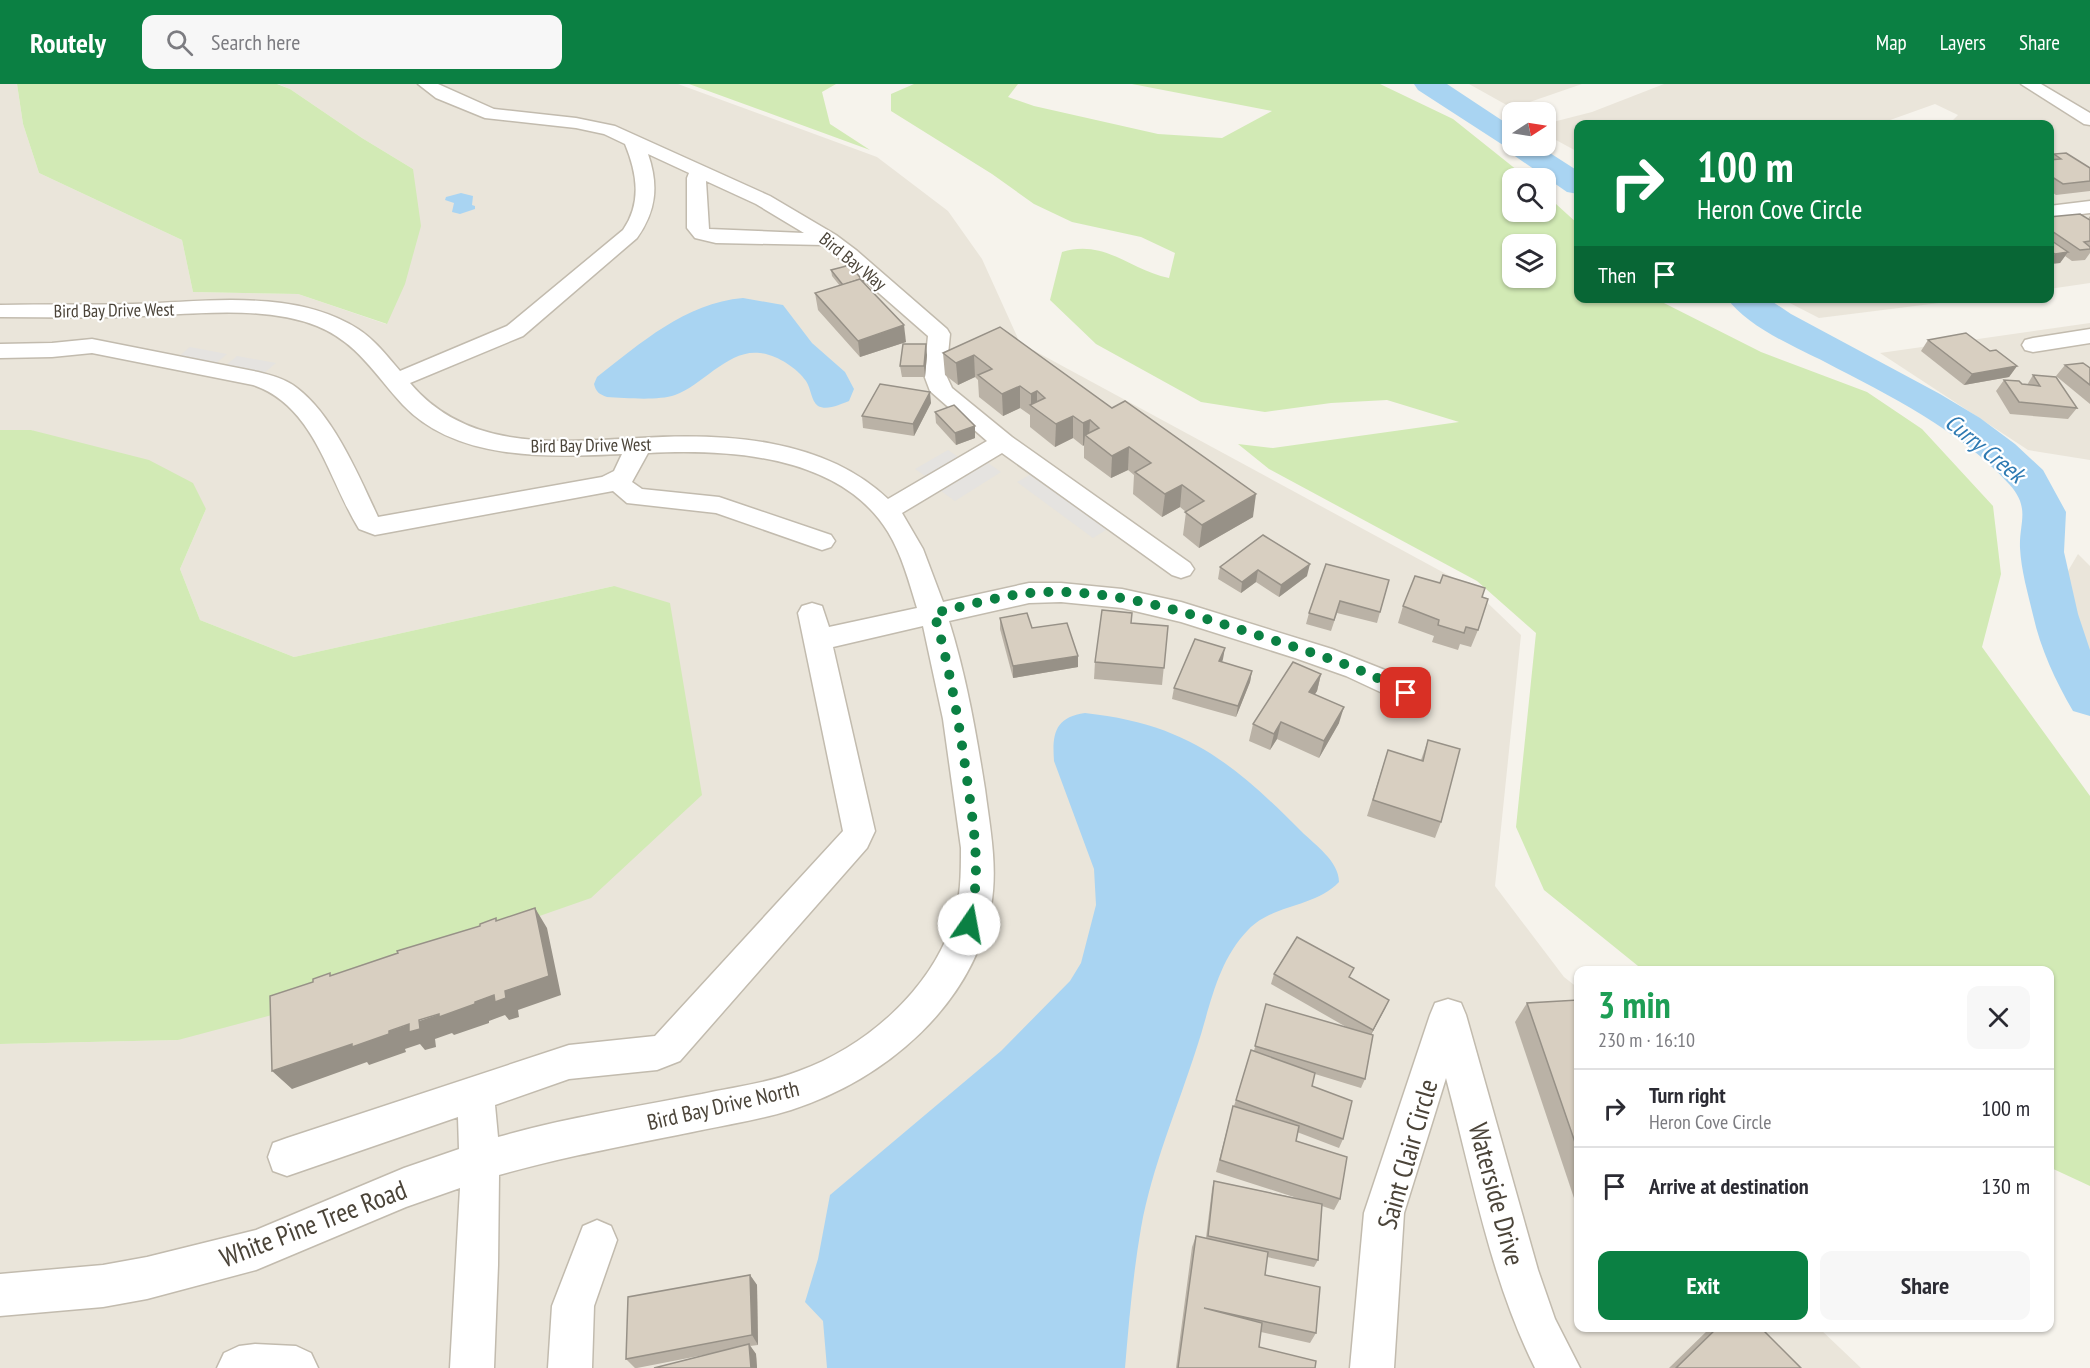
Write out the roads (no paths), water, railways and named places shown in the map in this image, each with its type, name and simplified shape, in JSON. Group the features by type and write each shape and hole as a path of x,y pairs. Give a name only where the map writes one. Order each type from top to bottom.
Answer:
{"street":[{"name":"Bird Bay Way","path":"426,84 442,94 491,114 594,126 633,141 763,200 829,239 939,334 935,375 939,387 1003,442 1181,569"},
{"path":"2029,84 2090,120"},
{"path":"396,381 515,331 630,234 639,223 642,213 646,180 642,161 633,141"},
{"path":"700,171 696,178 697,228 702,234 716,237 829,239"},
{"path":"2054,211 2090,207"},
{"name":"Bird Bay Drive West","path":"0,311 238,309 297,314 331,324 349,334 374,356 428,415 458,431 480,438 523,446 550,448 723,445 762,449 794,457 854,484 886,511"},
{"path":"2033,345 2090,336"},
{"path":"0,351 52,350 92,346 267,382 288,393 306,409 352,488 370,525 381,526 618,481 624,476 639,445"},
{"path":"886,511 1003,442"},
{"path":"618,481 627,492 636,497 719,504 822,541"},
{"name":"Bird Bay Drive North","path":"481,1161 541,1144 766,1099 805,1087 842,1069 880,1045 927,1000 955,957 966,933 975,900 978,868 958,714 945,651 934,613 911,552 886,511"},
{"path":"286,1158 569,1062 657,1053 667,1049 856,839 859,831 815,626 934,613 1029,593 1057,592 1131,599 1186,612 1356,667 1406,693"},
{"name":"Saint Clair Circle","path":"1372,1368 1384,1213 1448,1015"},
{"name":"Waterside Drive","path":"1448,1015 1517,1270 1538,1329 1558,1368"},
{"path":"472,1368 480,1252 481,1161 476,1095"},
{"name":"White Pine Tree Road","path":"0,1295 103,1286 147,1278 256,1250 404,1188 481,1161"},
{"path":"570,1368 573,1306 597,1240"},
{"path":"239,1368 255,1366 296,1368"}],"water":[{"path":"461,193 473,196 472,205 475,209 460,214 452,212 454,203 445,200 446,197"},
{"path":"743,298 783,305 812,343 845,372 854,389 849,401 830,407 818,406 806,381 797,371 780,359 760,353 737,356 685,390 668,397 641,399 607,397 597,391 594,384 597,377 647,338 683,316 702,308 722,301"},
{"path":"1085,713 1152,726 1205,750 1252,785 1319,848 1331,860 1339,882 1318,897 1269,915 1258,922 1237,943 1221,972 1158,1160 1146,1205 1136,1263 1125,1368 827,1368 823,1321 805,1302 818,1259 830,1195 1001,1051 1070,981 1081,963 1096,905 1094,869 1054,761 1054,743 1057,728 1061,723 1067,718"}],"waterway":[{"name":"Curry Creek","path":"1428,84 1502,133"},
{"name":"Curry Creek","path":"1535,156 1574,182"},
{"name":"Curry Creek","path":"1751,303 1778,322 1885,379 1966,426 2001,452 2028,479 2044,507 2043,552 2059,629 2075,671 2090,698"}]}
